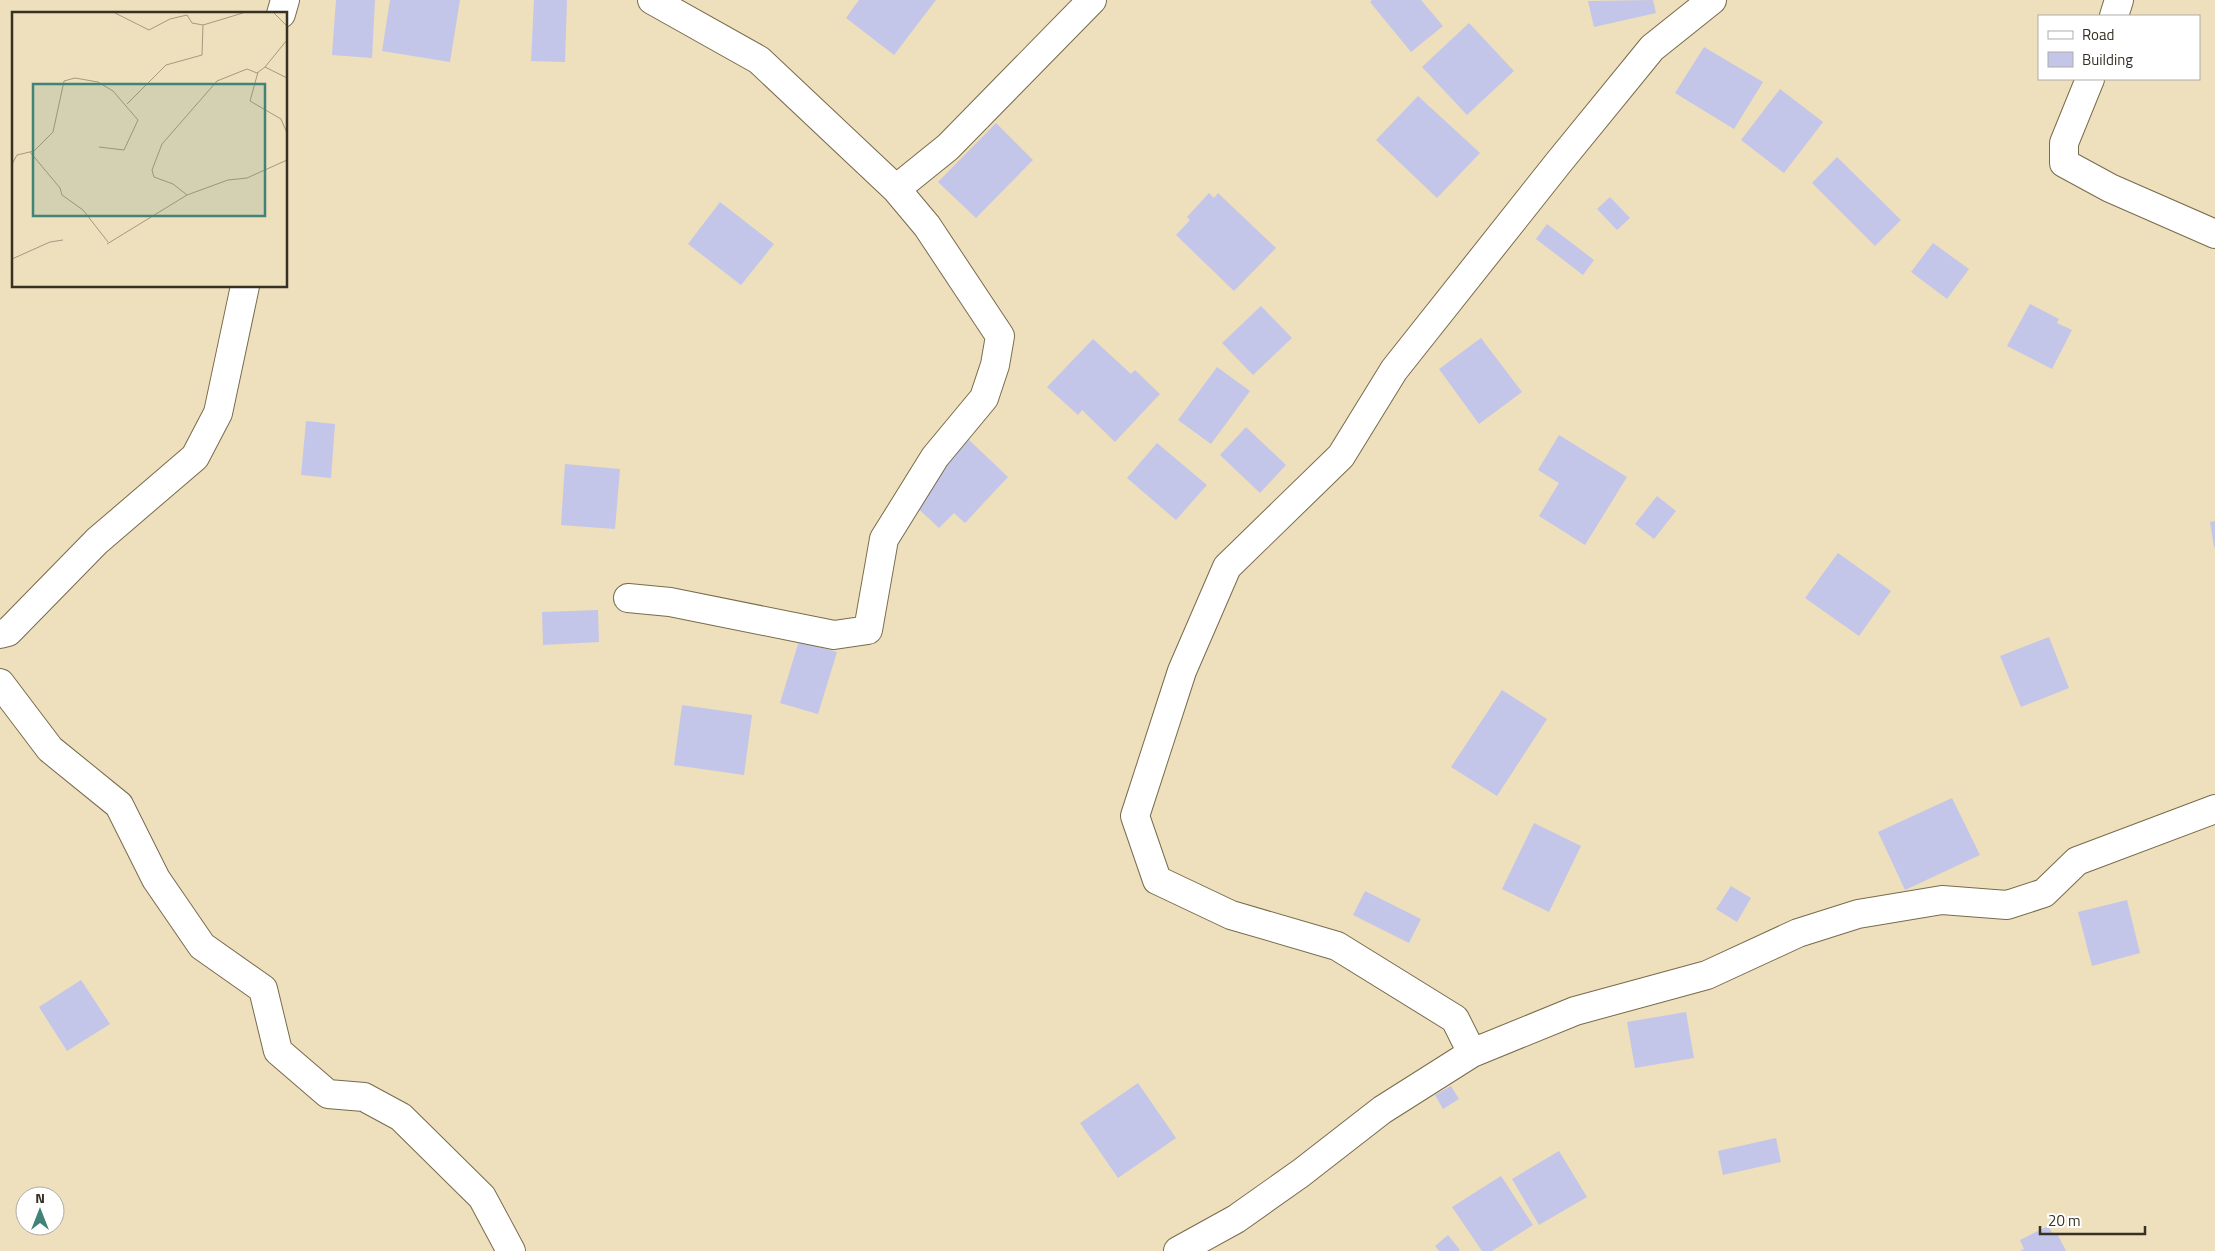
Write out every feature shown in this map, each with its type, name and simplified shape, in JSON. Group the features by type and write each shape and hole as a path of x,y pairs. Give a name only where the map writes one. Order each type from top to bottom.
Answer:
{"street":[{"path":"282,12 286,0"},
{"path":"628,598 670,602 834,635 868,630 884,539 935,457 984,398 995,365 1000,336 927,226 896,189 759,60 652,0"},
{"path":"896,189 948,147 1092,0"},
{"path":"1472,1052 1455,1019 1337,946 1232,915 1157,880 1135,816 1182,671 1227,567 1341,456 1394,370 1652,48 1712,0"},
{"path":"2114,15 2119,0"},
{"path":"2090,80 2064,143 2064,163 2110,188 2215,234"},
{"path":"0,634 8,632 97,541 194,457 218,413 245,288"},
{"path":"0,683 50,749 119,804 156,879 202,946 263,989 278,1051 328,1094 364,1097 401,1117 482,1197 511,1251"},
{"path":"1178,1251 1236,1219 1302,1173 1382,1110 1472,1052 1575,1011 1706,976 1798,933 1858,914 1942,900 2007,905 2044,893 2077,861 2215,809"}],"building":[{"path":"336,0 375,0 372,58 332,55"},
{"path":"390,0 460,0 450,62 382,51"},
{"path":"534,0 567,0 565,62 531,61"},
{"path":"859,0 936,0 894,55 846,18"},
{"path":"1372,0 1421,0 1443,26 1411,52 1370,2"},
{"path":"1653,0 1656,13 1594,27 1588,1"},
{"path":"1469,23 1514,71 1467,115 1422,67"},
{"path":"1704,47 1763,82 1734,129 1675,93"},
{"path":"1780,89 1823,122 1784,173 1741,140"},
{"path":"1418,96 1480,153 1437,198 1376,140"},
{"path":"996,123 1033,160 976,218 938,182"},
{"path":"1837,157 1901,220 1875,246 1812,183"},
{"path":"1209,193 1214,198 1218,193 1276,248 1234,291 1176,235 1190,220 1187,217"},
{"path":"1610,197 1630,218 1617,230 1597,209"},
{"path":"720,202 774,244 741,285 688,244"},
{"path":"1547,224 1594,260 1583,275 1536,239"},
{"path":"1933,243 1969,269 1947,299 1911,272"},
{"path":"2030,304 2059,319 2057,323 2072,330 2052,369 2007,346"},
{"path":"1261,306 1292,338 1253,375 1222,343"},
{"path":"1481,338 1522,392 1479,424 1439,369"},
{"path":"1093,339 1131,374 1135,370 1160,394 1115,442 1082,410 1078,415 1047,387"},
{"path":"1217,367 1250,391 1211,444 1178,420"},
{"path":"306,421 335,424 331,478 301,475"},
{"path":"1246,427 1286,465 1260,493 1220,455"},
{"path":"1559,435 1627,477 1585,545 1539,516 1559,483 1538,470"},
{"path":"968,439 1008,477 965,523 954,513 939,528 910,501"},
{"path":"1157,443 1207,485 1176,520 1127,478"},
{"path":"565,464 620,469 615,529 561,525"},
{"path":"1657,496 1676,511 1654,539 1635,524"},
{"path":"2215,521 2215,547 2214,547 2210,522"},
{"path":"1838,553 1891,591 1859,636 1805,598"},
{"path":"598,610 599,642 543,645 542,612"},
{"path":"2049,637 2069,688 2021,707 2000,656"},
{"path":"799,641 837,652 818,714 780,703"},
{"path":"1502,690 1547,719 1497,796 1451,767"},
{"path":"682,705 752,715 744,775 674,765"},
{"path":"1952,798 1980,855 1905,890 1878,832"},
{"path":"1534,823 1581,846 1549,912 1502,889"},
{"path":"1731,886 1751,898 1737,922 1716,909"},
{"path":"1365,891 1421,919 1409,943 1353,915"},
{"path":"2127,900 2140,953 2092,966 2078,912"},
{"path":"81,980 110,1024 67,1051 39,1007"},
{"path":"1686,1012 1694,1058 1635,1068 1627,1022"},
{"path":"1138,1083 1176,1138 1118,1178 1080,1123"},
{"path":"1451,1086 1459,1099 1443,1109 1435,1095"},
{"path":"1776,1138 1781,1162 1723,1175 1718,1151"},
{"path":"1559,1151 1587,1197 1539,1225 1512,1179"},
{"path":"1501,1176 1533,1225 1492,1251 1482,1251 1452,1207"},
{"path":"2048,1226 2053,1234 2057,1233 2066,1251 2020,1251 2024,1249 2020,1240"},
{"path":"1448,1235 1460,1250 1439,1251 1435,1246"}]}
